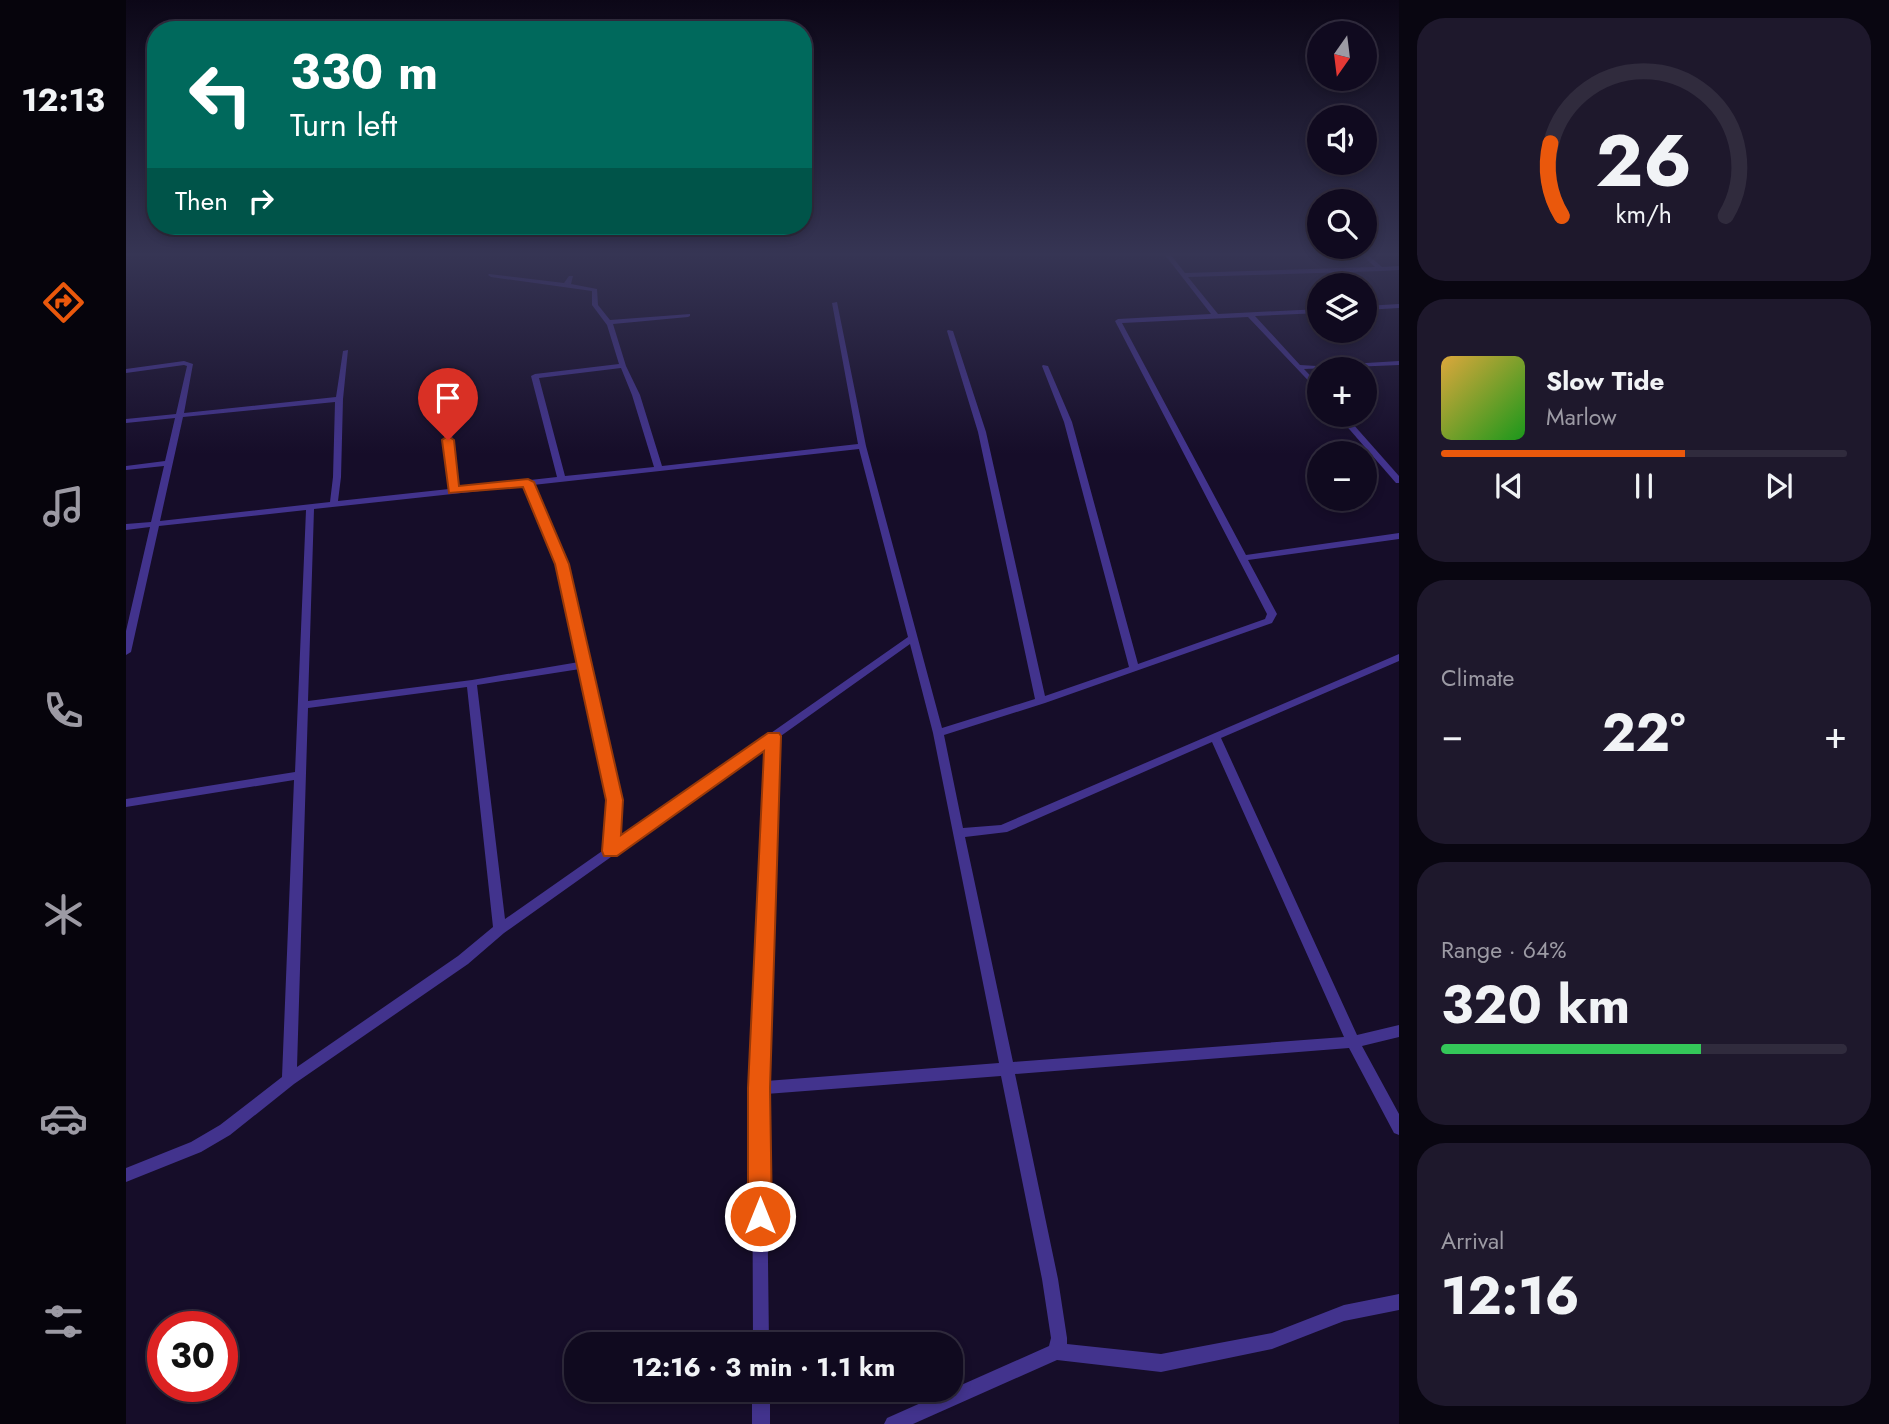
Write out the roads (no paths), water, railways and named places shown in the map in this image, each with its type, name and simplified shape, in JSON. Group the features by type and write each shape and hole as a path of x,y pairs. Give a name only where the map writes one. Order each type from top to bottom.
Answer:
{"street":[{"path":"607,321 636,395 658,467"},
{"path":"610,325 610,322 616,321"},
{"path":"838,321 862,446 938,733 960,833 1050,1279 1059,1338 1057,1351"},
{"path":"938,733 1041,701 1269,621 1272,614 1245,558 1118,321"},
{"path":"1256,321 1307,377"},
{"path":"950,331 982,432 1041,701"},
{"path":"334,504 339,399 346,351"},
{"path":"126,370 189,363 191,365 126,652"},
{"path":"1298,367 1399,363"},
{"path":"561,478 536,376 623,366"},
{"path":"1045,366 1068,422 1134,668"},
{"path":"444,390 453,490"},
{"path":"126,421 339,399"},
{"path":"1351,427 1399,481"},
{"path":"126,527 862,446"},
{"path":"126,468 169,463"},
{"path":"528,482 562,564 615,800 611,851"},
{"path":"289,1080 310,508"},
{"path":"1245,558 1399,536"},
{"path":"126,1175 225,1130 289,1080 463,960 500,929 912,638"},
{"path":"960,833 1003,829 1399,657"},
{"path":"302,705 472,683 583,665"},
{"path":"472,683 500,929"},
{"path":"761,1332 759,1088 773,736"},
{"path":"1215,736 1353,1042 1399,1128"},
{"path":"126,803 299,775"},
{"path":"759,1088 1353,1042 1399,1031"},
{"path":"893,1424 1057,1351 1160,1363 1272,1341 1345,1313 1399,1301"},
{"path":"761,1402 761,1424"}]}
